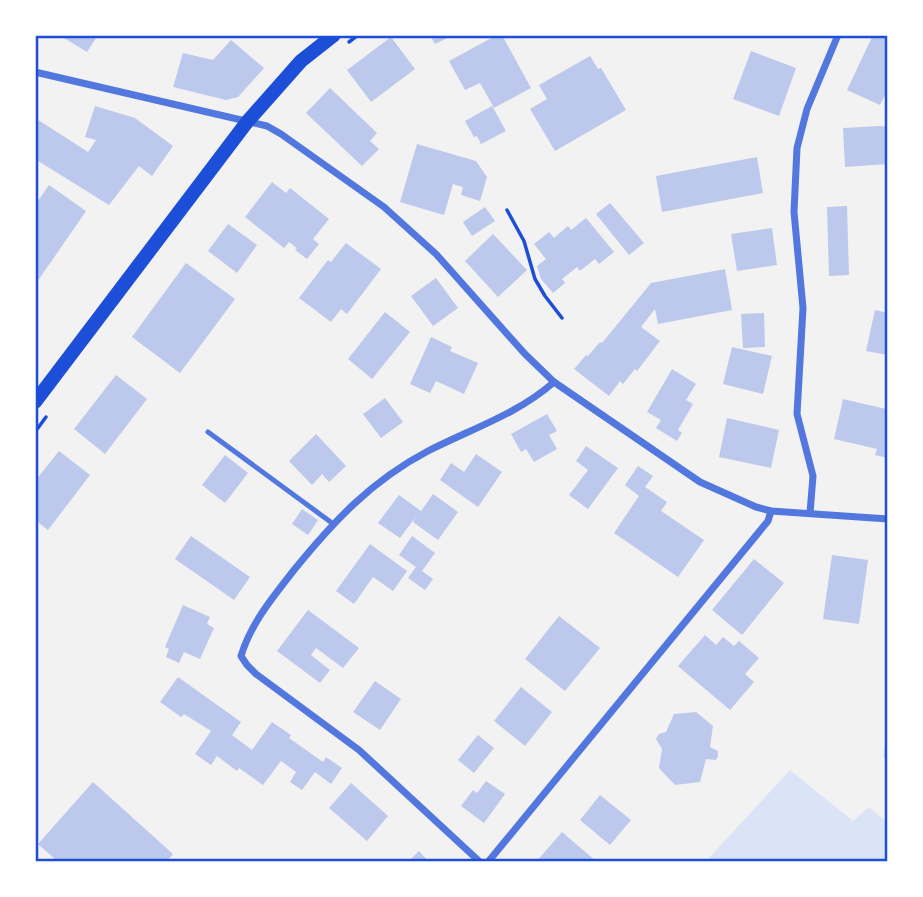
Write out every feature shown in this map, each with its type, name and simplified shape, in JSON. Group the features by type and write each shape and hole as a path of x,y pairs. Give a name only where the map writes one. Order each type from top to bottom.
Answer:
{"main road":[{"path":"35,402 247,122 301,61 334,35"}],"street":[{"path":"810,513 813,476 797,414 803,308 794,212 797,148 807,109 838,35"},
{"path":"35,72 267,127 281,134 384,207 436,254 525,354 554,382 699,482 756,508 888,519"},
{"path":"480,862 359,750 256,674 241,656 258,618 332,523 363,494 395,470 494,421 530,401 554,382"},
{"path":"488,862 768,521 771,510"}],"lane":[{"path":"208,432 332,523"}],"path":[{"path":"508,210 524,241 535,279 562,318"}],"shaded area":[{"path":"790,770 853,821 869,807 888,823 888,862 705,862"}],"building":[{"path":"59,35 98,35 87,52"},
{"path":"430,35 453,35 435,44"},
{"path":"497,35 502,35 531,88 494,108 480,83 465,90 449,61"},
{"path":"873,35 888,35 888,89 880,105 847,90"},
{"path":"391,37 415,69 371,102 347,70"},
{"path":"231,40 264,68 238,97 226,100 173,87 183,53 213,60"},
{"path":"751,51 796,68 779,116 733,99"},
{"path":"590,56 598,69 601,68 626,110 555,151 530,109 547,99 539,85"},
{"path":"330,88 377,133 370,141 379,149 362,166 306,113"},
{"path":"95,106 135,118 173,146 152,176 139,166 109,205 35,159 35,118 88,152 96,140 85,137"},
{"path":"492,106 506,131 481,144 465,121"},
{"path":"888,127 888,164 845,167 843,128"},
{"path":"417,144 476,161 487,177 480,201 461,195 463,187 453,184 444,215 400,202"},
{"path":"757,157 763,193 662,212 656,176"},
{"path":"272,182 286,193 290,188 329,219 313,239 319,244 307,259 289,242 284,248 245,217"},
{"path":"49,185 86,211 35,285 35,205"},
{"path":"610,203 644,243 629,255 596,214"},
{"path":"847,206 849,275 829,276 827,207"},
{"path":"485,207 495,221 472,236 463,222"},
{"path":"586,218 614,252 599,264 595,259 580,271 577,267 562,279 565,283 553,293 541,279 537,266 546,259 534,244 549,232 554,238 568,226 571,230"},
{"path":"228,224 257,245 237,273 208,251"},
{"path":"772,228 777,265 737,271 731,234"},
{"path":"493,234 527,270 498,297 465,261"},
{"path":"346,243 381,269 347,314 341,309 331,322 299,298 328,260 331,262"},
{"path":"186,263 235,299 180,373 132,337"},
{"path":"725,269 732,310 658,324 655,309 641,327 660,341 637,371 635,369 623,384 620,381 609,396 574,369 602,343 651,283"},
{"path":"436,278 458,308 433,326 411,296"},
{"path":"875,310 888,313 888,355 866,351"},
{"path":"385,312 410,332 372,379 348,359"},
{"path":"764,313 765,347 743,348 741,314"},
{"path":"431,337 452,347 450,351 478,363 464,394 436,381 430,393 410,384"},
{"path":"732,347 772,356 763,394 723,384"},
{"path":"672,369 696,384 686,400 693,404 678,430 682,433 677,441 656,428 661,420 647,412"},
{"path":"116,375 147,399 105,454 74,429"},
{"path":"385,398 403,422 381,438 363,414"},
{"path":"843,399 886,409 888,458 875,455 877,449 834,439"},
{"path":"547,414 557,431 549,435 557,449 534,462 526,449 521,452 511,434"},
{"path":"727,418 779,430 771,468 719,457"},
{"path":"316,434 346,466 329,482 322,474 312,485 289,461"},
{"path":"586,446 618,468 588,509 569,495 588,470 576,461"},
{"path":"59,451 90,475 48,530 35,520 35,481"},
{"path":"476,454 502,472 478,507 440,480 451,463 464,472"},
{"path":"225,455 248,473 225,503 202,485"},
{"path":"638,466 653,476 645,487 667,502 661,511 704,540 678,577 614,533 639,496 625,485"},
{"path":"433,494 458,512 438,540 413,522 417,515 400,538 378,523 399,495 421,511"},
{"path":"302,509 318,520 308,535 292,524"},
{"path":"191,536 250,577 234,600 175,559"},
{"path":"412,536 435,553 422,571 433,579 425,590 408,578 416,567 399,555"},
{"path":"370,544 407,571 393,591 373,577 354,604 336,591"},
{"path":"832,555 868,560 859,624 823,619"},
{"path":"754,559 784,583 742,635 712,610"},
{"path":"183,605 210,617 207,624 214,628 200,659 184,652 179,663 166,657 169,649 165,647"},
{"path":"308,610 359,648 343,668 316,648 311,655 330,670 320,683 277,651"},
{"path":"559,616 600,648 565,691 525,659"},
{"path":"705,635 716,645 723,637 734,646 739,641 759,658 745,674 754,682 730,710 678,666"},
{"path":"178,677 241,722 232,735 252,750 272,722 323,762 326,757 342,768 331,784 315,772 302,790 290,782 296,772 281,761 263,785 217,756 211,765 195,754 211,731 184,714 181,717 160,702"},
{"path":"375,681 401,699 380,730 353,712"},
{"path":"521,687 552,712 525,746 494,721"},
{"path":"696,712 713,726 710,747 718,751 718,756 716,760 706,759 700,782 675,785 659,768 662,749 656,739 659,734 666,732 674,714"},
{"path":"886,730 888,758 884,758"},
{"path":"478,735 494,748 474,773 458,760"},
{"path":"486,781 505,794 484,823 461,806 473,790 477,793"},
{"path":"93,782 173,854 166,862 51,862 54,858 38,844"},
{"path":"351,783 388,816 367,841 329,808"},
{"path":"600,795 631,820 610,845 580,820"},
{"path":"562,832 597,862 536,862"},
{"path":"419,851 429,862 408,862"}]}
